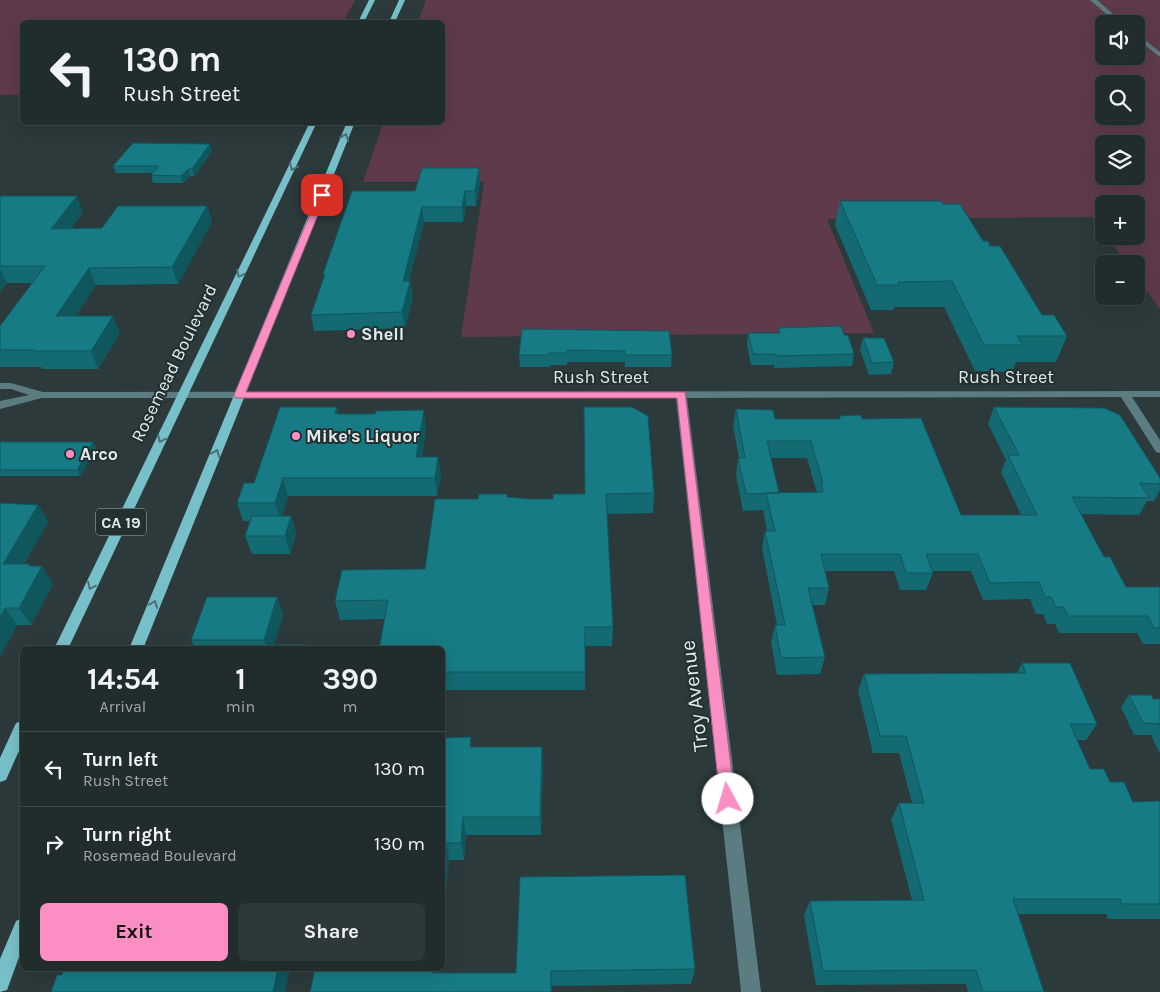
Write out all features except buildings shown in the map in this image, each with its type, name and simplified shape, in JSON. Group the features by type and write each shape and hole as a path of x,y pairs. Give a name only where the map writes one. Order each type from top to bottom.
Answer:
{"main road":[{"path":"363,20 372,0"},
{"path":"393,20 402,0"},
{"name":"Rosemead Boulevard","path":"61,646 313,125"},
{"path":"137,646 350,125"},
{"path":"0,776 20,732"},
{"path":"0,983 20,932"}],"street":[{"path":"1093,0 1111,15"},
{"path":"1145,43 1160,55"},
{"name":"Rush Street","path":"0,386 11,386 42,395"},
{"path":"1124,394 1160,450"},
{"name":"Rush Street","path":"0,405 42,395 1160,394"},
{"name":"Troy Avenue","path":"681,395 750,992"}],"shaded area":[{"path":"0,0 355,0 344,20 20,20 20,95 0,95"},
{"path":"426,0 1160,0 1160,309 1145,289 1145,255 1121,255 1113,245 1145,245 1145,195 1095,195 1095,221 1092,217 827,219 874,333 461,337 484,182 363,182 382,125 445,125 445,20 419,20"}],"place":[{"name":"Shell","path":"351,334"},
{"name":"Mike's Liquor","path":"296,436"},
{"name":"Arco","path":"70,454"}],"route":[{"path":"322,195 239,395 681,395 728,799"}]}
